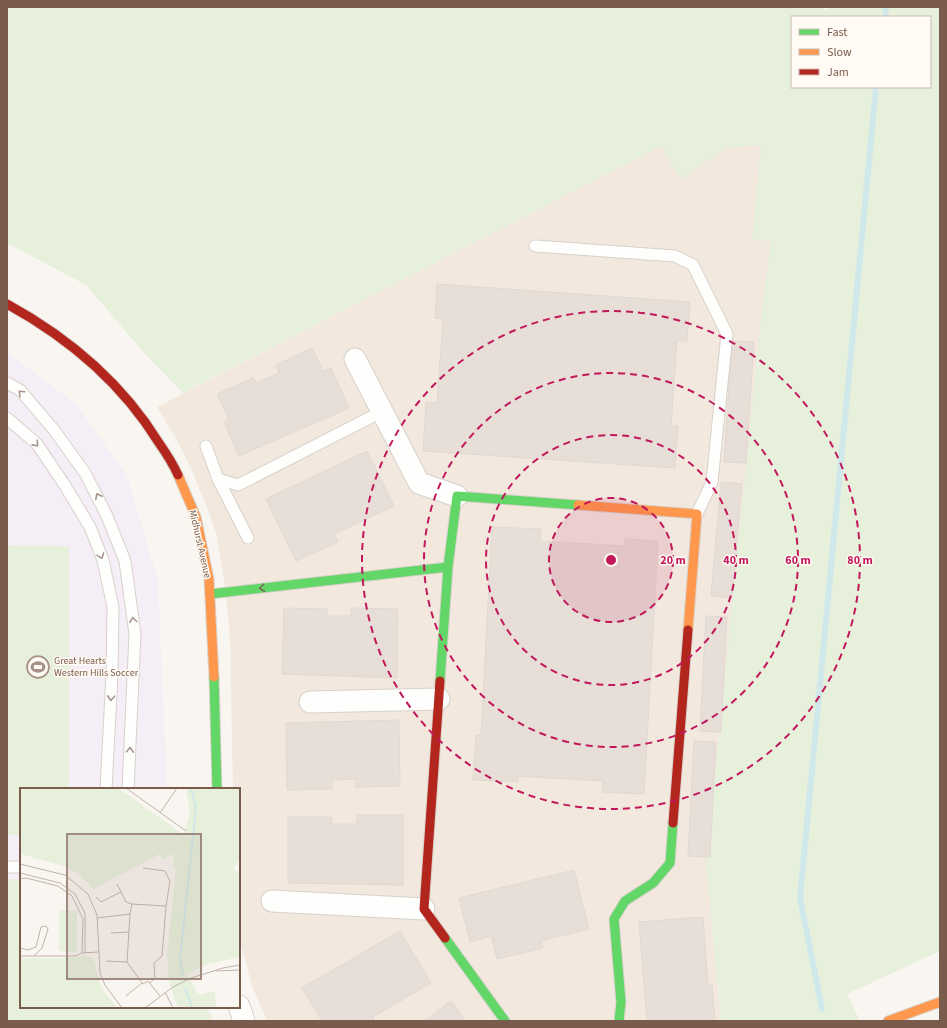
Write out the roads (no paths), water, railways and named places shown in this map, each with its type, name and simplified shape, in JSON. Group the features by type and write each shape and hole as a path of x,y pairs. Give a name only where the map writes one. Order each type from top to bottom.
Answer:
{"street":[{"name":"Midhurst Avenue","path":"7,304 32,318 74,346 114,384 148,425 176,470 196,517 209,579 217,788"},
{"path":"355,359 419,483 457,496 697,514 670,863 653,884 626,901 614,919 621,1002 619,1021"},
{"path":"457,496 448,567 424,909 505,1021"},
{"path":"210,594 448,567"},
{"path":"310,702 439,699"},
{"path":"272,901 424,909"},
{"path":"888,1021 940,1002"},
{"path":"240,1008 244,1021"}],"lane":[{"path":"535,246 675,256 693,265 726,334 712,482 697,514"},
{"path":"7,383 20,390 54,430 85,473 107,516 125,561 135,634 128,788"},
{"path":"218,479 238,485 383,412"},
{"path":"7,418 37,444 56,472 90,527 103,560 113,607 112,674 106,788"},
{"path":"206,446 218,479 248,538"},
{"path":"7,867 20,867"}],"waterway":[{"path":"885,16 886,7"},
{"path":"822,1009 800,898 876,88"}],"place":[{"name":"Great Hearts Western Hills Soccer","path":"38,667"}]}
